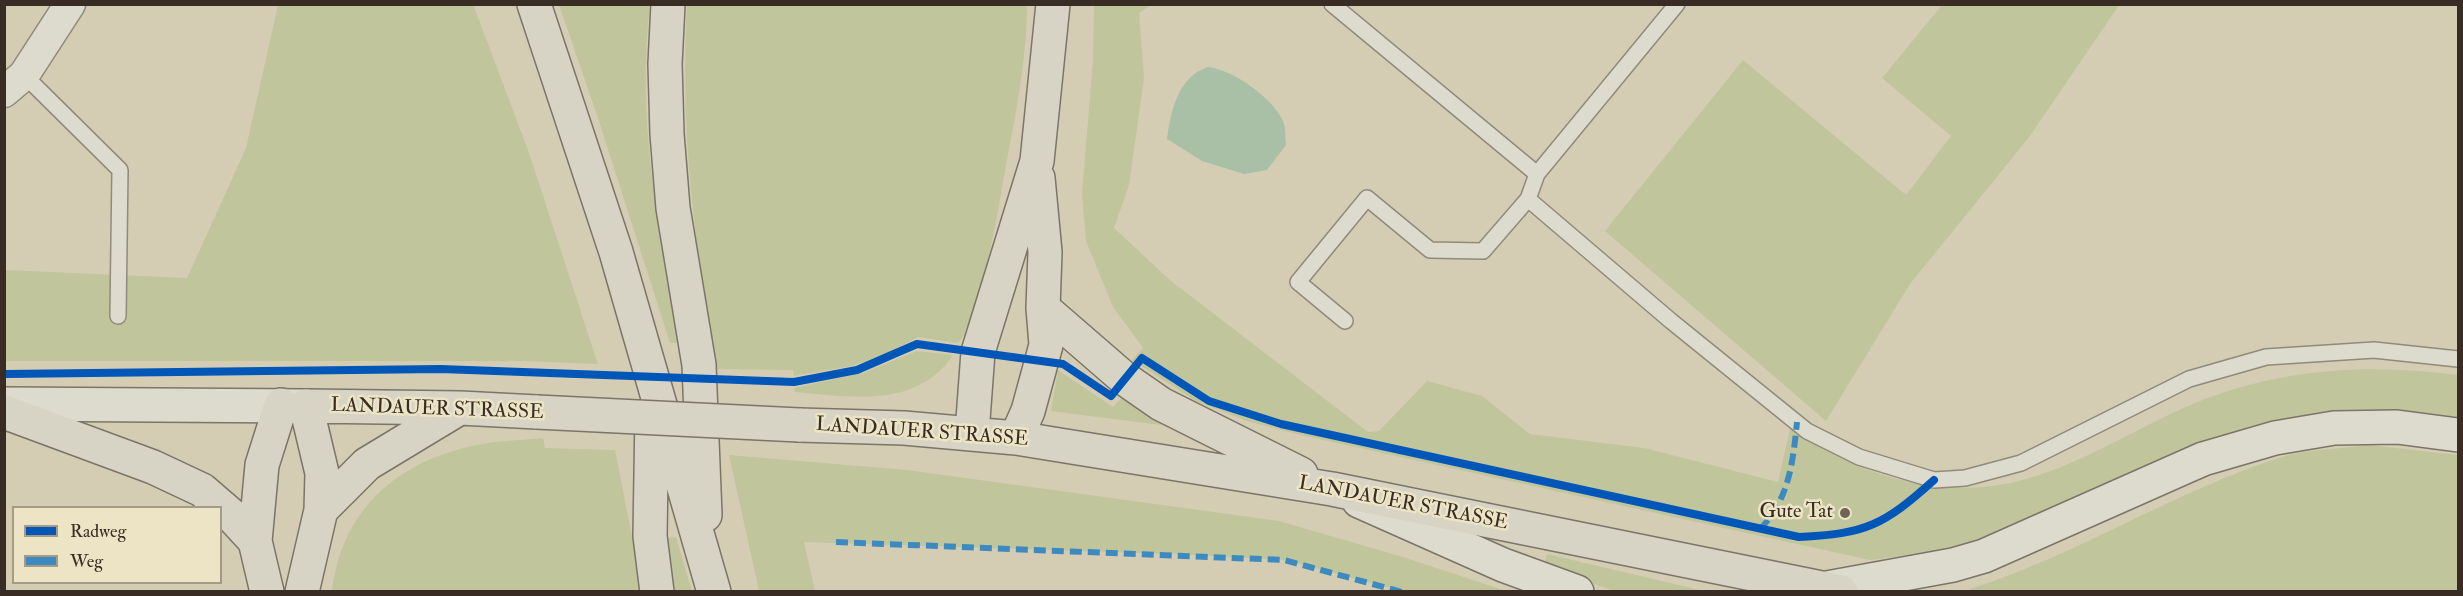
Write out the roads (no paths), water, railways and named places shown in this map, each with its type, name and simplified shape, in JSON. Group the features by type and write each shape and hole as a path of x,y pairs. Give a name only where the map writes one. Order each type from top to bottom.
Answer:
{"main road":[{"path":"534,4 616,252 710,577"},
{"path":"668,4 665,64 667,134 673,208 699,365 710,577"},
{"path":"1016,438 1028,411 1046,345 1043,308 1045,252 1037,161 1053,4"},
{"path":"972,433 978,352 1037,161"},
{"path":"1043,308 1125,379 1161,404 1332,489 1503,565 1577,591"},
{"path":"652,380 650,536 657,591"},
{"name":"LANDAUER STRASSE","path":"4,404 460,408 972,433 1016,438 1332,489 1834,590"},
{"path":"294,405 322,473 321,510 302,591"},
{"path":"267,591 255,541 262,465 294,405"},
{"path":"321,510 367,464 460,408"},
{"path":"4,412 153,467 202,490 221,506"},
{"path":"1834,590 1953,566 1984,556 2203,459 2275,438 2334,428 2397,427 2458,435"},
{"path":"222,507 255,541"}],"street":[{"path":"14,84 70,4"}],"lane":[{"path":"1332,4 1537,174"},
{"path":"1345,321 1298,282 1367,198 1430,250 1483,251 1528,199 1537,174 1677,4"},
{"path":"14,84 120,170 118,316"},
{"path":"1528,199 1807,431 1860,457 1934,480 1965,478 2021,463 2189,379 2266,357 2374,350 2458,359"}],"place":[{"name":"Gute Tat","path":"1845,513"}]}
